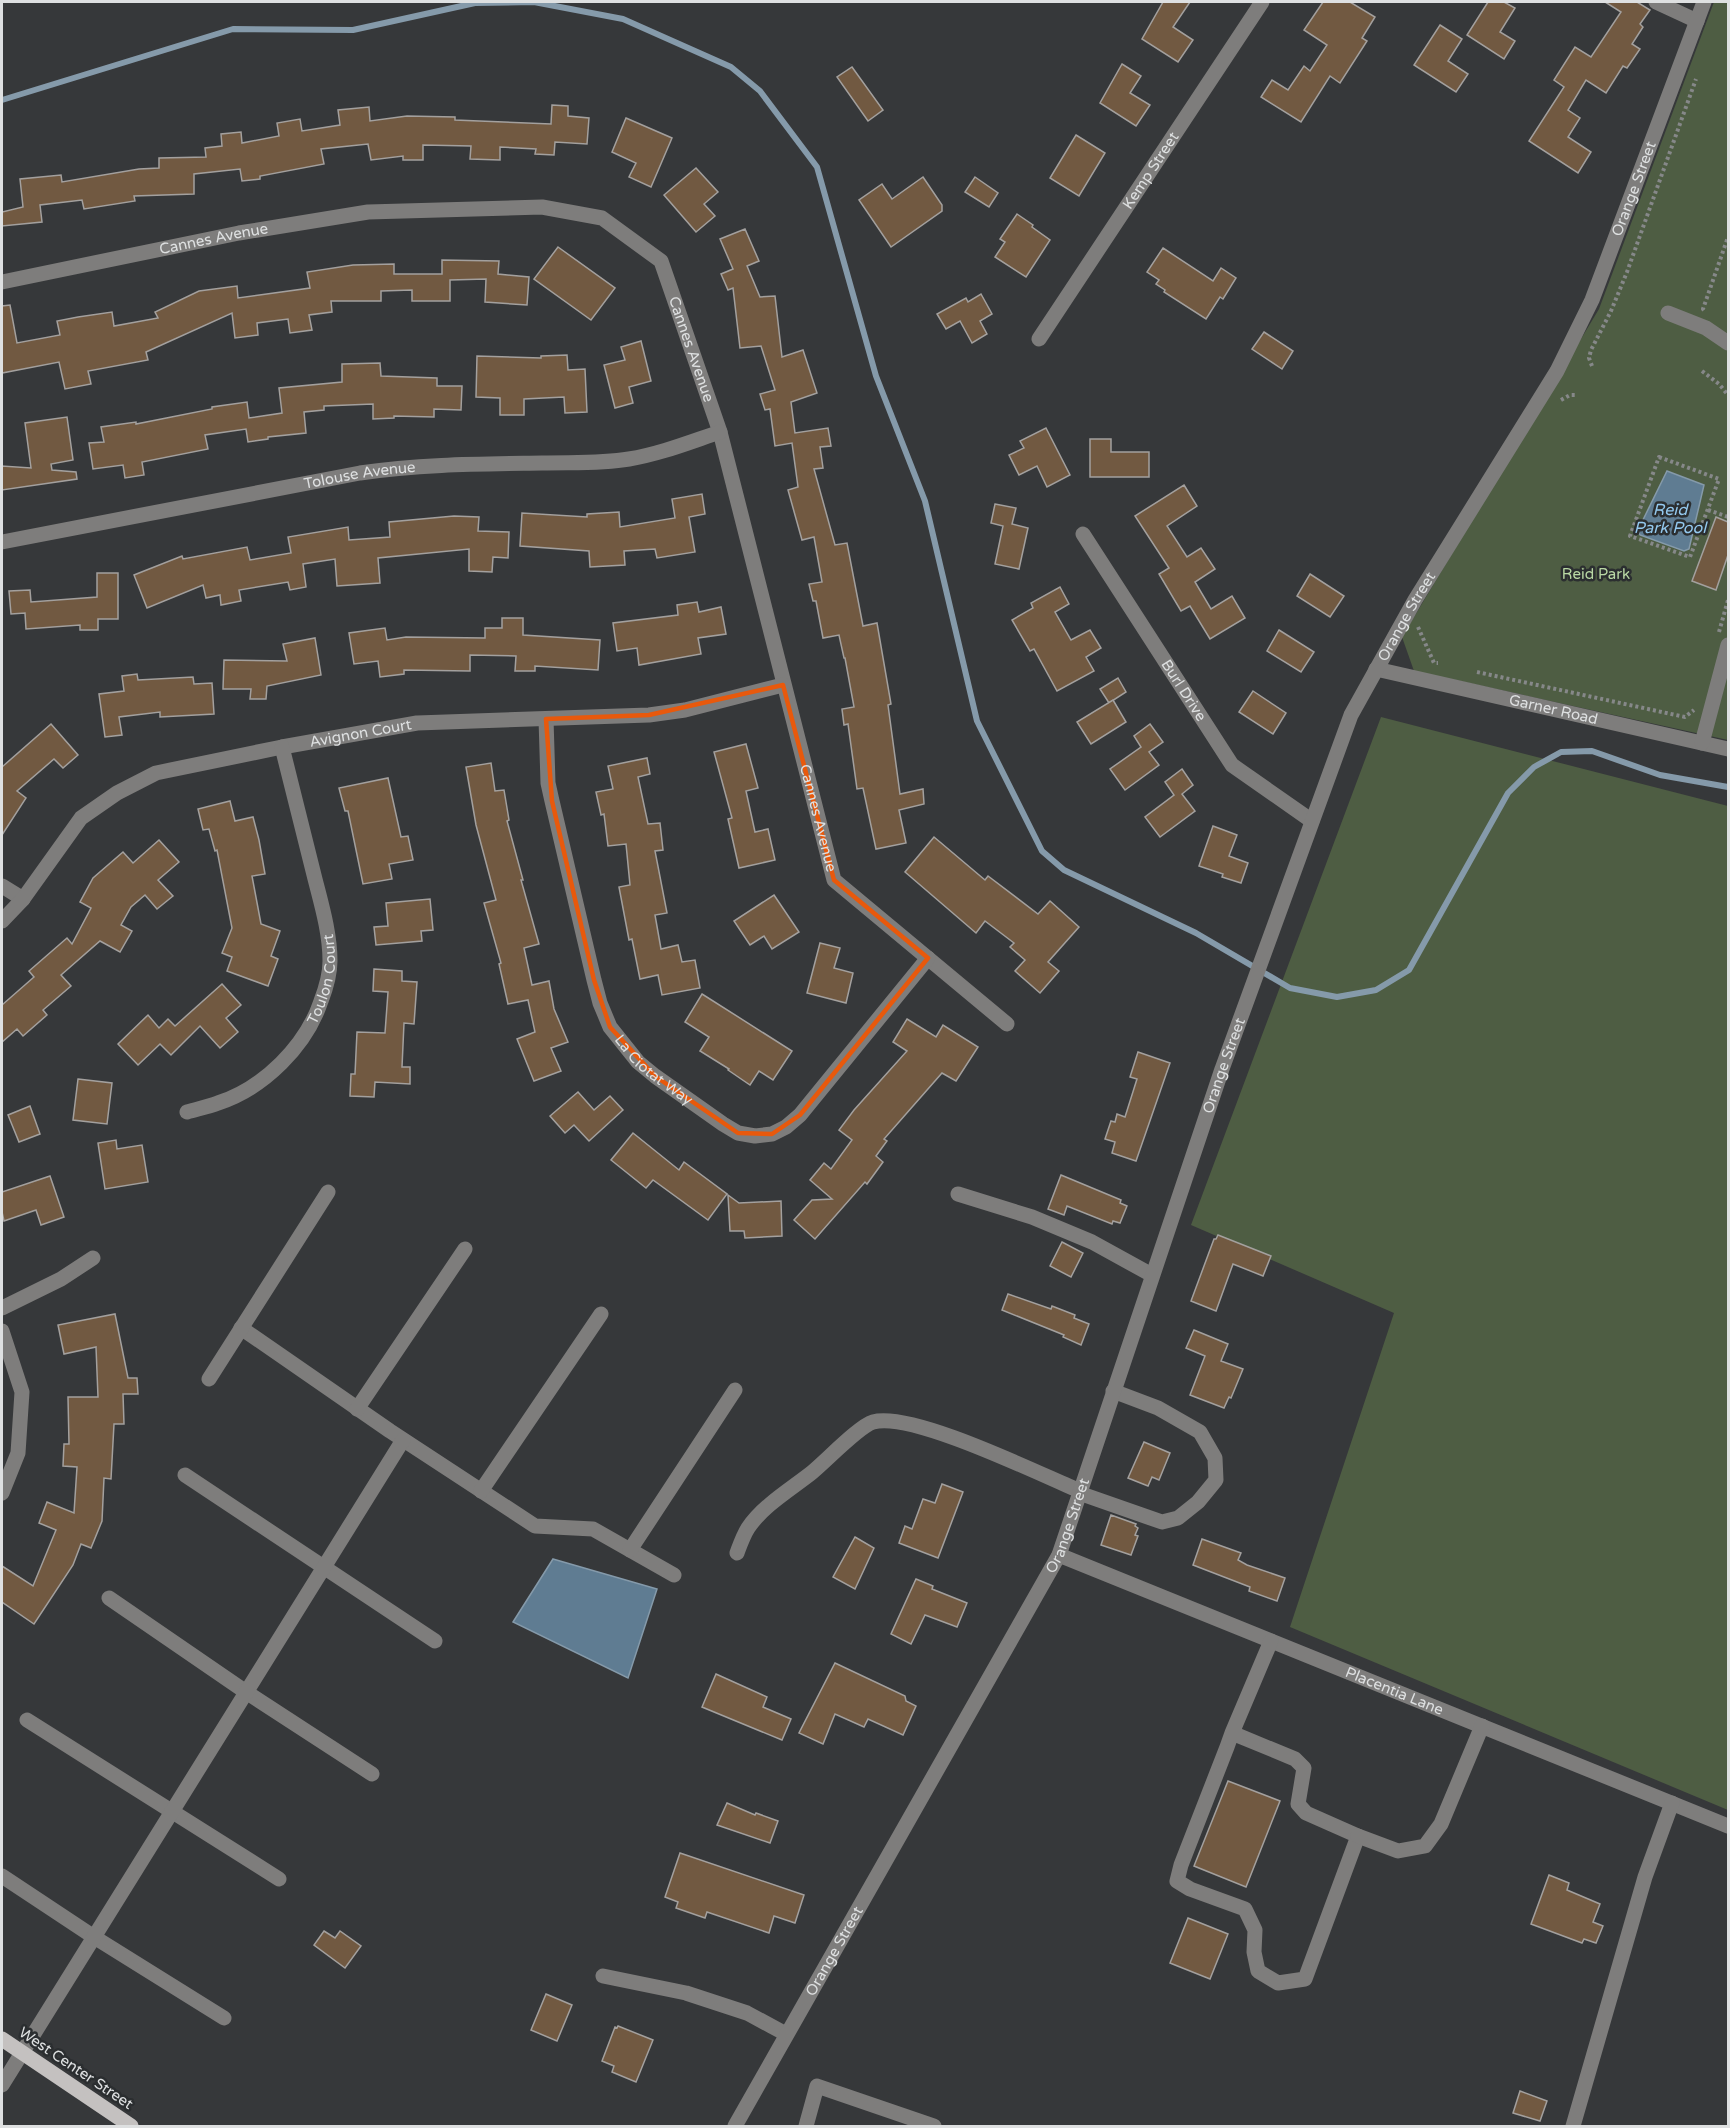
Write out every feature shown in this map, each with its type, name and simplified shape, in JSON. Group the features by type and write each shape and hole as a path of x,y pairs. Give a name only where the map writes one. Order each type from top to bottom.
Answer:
{"main road":[{"name":"West Center Street","path":"2,2039 131,2127"}],"street":[{"name":"Kemp Street","path":"1039,339 1262,2"},
{"path":"1656,2 1697,21"},
{"name":"Orange Street","path":"735,2127 1059,1555 1222,1069 1351,715 1415,600 1557,370 1587,310 1614,244 1704,2"},
{"name":"Cannes Avenue","path":"2,282 239,233 368,212 542,207 602,218 661,261 720,432 834,880 1007,1024"},
{"path":"1668,313 1706,328 1728,343"},
{"name":"Tolouse Avenue","path":"2,542 360,473 419,466 592,463 620,460 669,449 720,432"},
{"name":"Burl Drive","path":"1083,534 1232,765 1312,821"},
{"path":"1702,743 1728,645"},
{"name":"Garner Road","path":"1376,669 1728,749"},
{"name":"Avignon Court","path":"2,921 23,900 81,818 117,793 156,773 282,747 417,723 649,716 685,710 783,685"},
{"name":"La Ciotat Way","path":"546,719 548,783 594,980 610,1027 638,1062 655,1077 723,1124 738,1133 755,1136 771,1134 786,1127 800,1115 928,958"},
{"name":"Toulon Court","path":"187,1112 219,1103 239,1094 265,1077 306,1036 317,1014 326,987 330,962 324,918 282,747"},
{"path":"2,886 23,900"},
{"path":"209,1379 328,1192"},
{"path":"958,1194 1032,1217 1092,1242 1152,1275"},
{"path":"357,1409 465,1249"},
{"path":"2,1308 61,1279 93,1258"},
{"path":"481,1491 601,1314"},
{"path":"241,1328 403,1440 535,1526 593,1529 674,1575"},
{"path":"2,1331 22,1392 18,1453 2,1493"},
{"path":"630,1550 735,1390"},
{"path":"737,1554 746,1530 760,1513 873,1422 900,1422 938,1431 1079,1492 1162,1522 1178,1518 1198,1503 1216,1480 1215,1458 1200,1432 1158,1408 1113,1390"},
{"path":"2,2085 403,1440"},
{"path":"185,1475 435,1641"},
{"name":"Placentia Lane","path":"1059,1555 1728,1826"},
{"path":"109,1598 246,1692 372,1774"},
{"path":"1271,1641 1232,1733 1181,1864 1177,1881 1190,1889 1245,1909 1255,1930 1254,1952 1258,1971 1278,1983 1305,1979 1358,1836"},
{"path":"27,1720 279,1879"},
{"path":"1232,1733 1295,1759 1304,1768 1298,1804 1306,1813 1398,1851 1425,1846 1441,1824 1482,1726"},
{"path":"1573,2127 1646,1877 1672,1803"},
{"path":"2,1876 94,1937 224,2018"},
{"path":"603,1976 686,1994 747,2013 786,2034"},
{"path":"806,2127 817,2086 934,2127"}],"path":[{"path":"1592,366 1589,358 1591,350 1611,311 1627,272 1698,72"},
{"path":"1711,313 1703,309 1728,237"},
{"path":"1702,371 1719,384 1728,395"},
{"path":"1558,404 1563,397 1570,394 1577,395"},
{"path":"1659,457 1719,479 1708,510 1690,557 1630,536 1659,457"},
{"path":"1708,510 1728,517"},
{"path":"1418,627 1434,663 1445,665"},
{"path":"1468,670 1685,717"}],"highlighted area":[{"path":"783,685 834,880 928,958 800,1115 772,1134 738,1133 655,1076 610,1027 594,980 552,801 546,719 649,715"}],"green space":[{"name":"Reid Park","path":"1714,2 1728,2 1728,740 1414,671 1402,637 1599,309"},
{"path":"1381,717 1728,806 1728,1810 1290,1627 1394,1313 1191,1225"}],"water":[{"name":"Reid Park Pool","path":"1667,471 1704,485 1689,549 1684,551 1640,535 1638,530"},
{"path":"553,1559 657,1589 628,1678 513,1622"}],"building":[{"path":"1163,2 1190,2 1173,27 1193,40 1178,62 1142,39"},
{"path":"1323,2 1350,2 1375,17 1362,38 1367,41 1340,83 1330,76 1301,122 1261,97 1272,80 1288,90 1304,66 1310,71 1327,45 1304,30"},
{"path":"1488,2 1504,2 1515,8 1500,32 1515,41 1504,59 1467,35"},
{"path":"1605,2 1637,2 1650,10 1640,24 1643,27 1632,44 1640,49 1627,68 1623,66 1606,93 1586,80 1568,110 1580,118 1568,137 1591,152 1578,173 1529,141 1564,87 1554,80 1575,47 1591,57 1621,12"},
{"path":"1440,25 1462,39 1448,61 1468,74 1456,92 1414,65"},
{"path":"1122,64 1141,76 1130,93 1150,105 1136,126 1100,103"},
{"path":"852,67 883,110 868,121 837,77"},
{"path":"552,105 568,106 568,116 589,118 587,144 555,142 554,155 535,154 536,149 500,147 500,160 470,159 471,146 423,145 423,160 403,160 403,156 371,160 368,144 321,149 324,164 242,181 240,169 194,174 194,194 134,196 135,201 84,209 82,200 40,205 42,222 2,226 2,212 23,207 20,179 61,175 62,182 139,169 159,168 159,158 206,157 205,148 222,146 221,134 241,132 242,143 279,136 277,123 300,119 302,131 340,125 338,110 369,107 370,121 407,116 551,124"},
{"path":"626,118 672,138 651,187 629,177 636,163 612,152"},
{"path":"1076,135 1105,153 1079,196 1050,178"},
{"path":"696,168 718,192 704,204 715,216 696,232 664,195"},
{"path":"923,177 942,205 942,211 891,247 859,200 882,184 892,199"},
{"path":"975,177 998,193 989,207 965,192"},
{"path":"1017,214 1050,240 1026,277 995,257 1005,242 1000,239"},
{"path":"745,229 759,261 747,266 760,297 775,296 782,357 803,350 817,393 791,402 795,433 828,428 831,446 820,447 823,468 814,469 835,545 847,543 863,626 877,623 891,704 888,705 900,794 923,789 924,804 899,810 906,843 876,849 863,788 857,789 848,724 844,725 842,709 854,707 845,658 839,635 823,638 816,601 813,601 809,584 822,582 814,537 802,540 788,490 798,487 792,443 775,446 770,409 765,410 760,394 775,390 761,346 740,348 733,288 728,290 721,274 733,269 720,239"},
{"path":"558,247 615,288 591,320 534,279"},
{"path":"1163,248 1213,281 1221,268 1236,278 1223,299 1220,297 1206,319 1164,292 1165,290 1156,284 1159,280 1147,272"},
{"path":"442,260 499,261 498,274 529,277 527,305 485,302 486,279 450,280 450,301 412,301 412,290 381,291 381,301 331,301 332,312 309,315 312,330 290,333 288,319 257,323 258,335 235,338 232,313 146,352 148,360 88,371 91,384 65,389 59,362 2,373 2,306 10,305 17,343 60,335 57,321 78,317 112,312 114,326 158,318 155,312 199,291 237,286 238,298 310,288 307,272 353,265 394,264 394,274 442,274"},
{"path":"981,294 992,314 980,321 987,334 972,343 960,321 946,329 937,314 966,298 968,302"},
{"path":"1264,332 1293,351 1282,369 1252,349"},
{"path":"641,341 651,381 629,387 633,403 615,408 604,365 625,360 621,347"},
{"path":"567,355 568,370 585,369 587,412 565,413 564,397 524,399 524,415 500,415 500,398 476,397 477,356 541,358 541,356"},
{"path":"380,363 381,376 437,378 437,386 462,386 461,410 434,409 434,417 394,416 394,418 373,419 373,404 324,406 324,410 304,412 306,433 268,437 268,439 248,442 246,429 205,435 208,449 142,462 144,475 125,478 123,465 93,469 89,443 104,442 101,427 136,422 136,424 212,409 212,407 247,402 249,418 282,413 279,388 342,382 342,364"},
{"path":"67,417 73,460 51,464 52,470 76,472 77,479 2,490 2,466 31,468 25,423"},
{"path":"1046,428 1070,475 1047,487 1037,466 1019,475 1009,455 1024,448 1020,441"},
{"path":"1090,439 1111,439 1111,452 1149,452 1149,477 1090,477"},
{"path":"1184,485 1197,506 1167,526 1187,557 1201,548 1215,569 1195,582 1211,609 1232,596 1245,618 1210,639 1190,606 1181,611 1159,574 1169,568 1135,516"},
{"path":"702,494 705,514 689,517 695,552 657,558 655,549 624,551 625,565 590,567 589,551 520,546 522,513 587,517 587,514 619,512 620,527 675,518 672,499"},
{"path":"995,504 1016,508 1012,524 1028,528 1019,569 995,564 1003,526 991,523"},
{"path":"454,516 479,517 478,531 509,532 508,558 493,557 492,572 469,571 469,549 378,558 380,583 337,586 335,559 303,564 306,587 290,590 288,582 239,590 241,601 221,605 220,595 206,598 203,585 147,608 134,575 182,556 183,559 247,547 250,560 291,553 288,537 348,527 349,540 390,537 389,522"},
{"path":"1716,517 1728,522 1728,555 1716,590 1692,581"},
{"path":"97,573 118,573 118,619 98,619 98,630 80,630 80,625 26,629 25,613 11,614 9,591 30,590 31,602 97,597"},
{"path":"1310,574 1344,596 1330,617 1297,596"},
{"path":"1060,587 1069,604 1055,612 1071,640 1090,630 1101,648 1086,657 1094,671 1057,691 1034,649 1030,651 1012,620 1033,608 1031,603"},
{"path":"697,602 699,612 721,607 726,634 698,638 701,654 639,665 637,648 617,651 613,623 678,615 677,605"},
{"path":"502,618 523,618 523,635 600,640 598,670 535,666 535,671 515,671 516,656 470,655 470,671 404,670 404,674 380,677 378,661 354,664 349,633 385,628 387,640 406,637 485,638 485,628 502,628"},
{"path":"1279,630 1314,652 1301,672 1267,651"},
{"path":"315,638 321,675 267,686 266,699 250,699 251,689 223,689 224,660 287,661 283,644"},
{"path":"137,674 138,680 193,677 194,684 212,683 214,714 160,717 160,712 119,717 122,735 105,737 99,694 124,691 122,676"},
{"path":"1118,678 1126,692 1109,703 1100,689"},
{"path":"1253,691 1286,713 1273,734 1239,712"},
{"path":"1113,700 1126,722 1091,744 1077,722"},
{"path":"51,724 78,755 63,768 54,759 17,791 26,798 2,835 2,767"},
{"path":"1150,724 1163,742 1149,752 1159,765 1125,790 1110,769 1141,747 1134,736"},
{"path":"746,744 758,788 746,791 755,832 768,829 775,860 739,868 728,819 732,818 714,752"},
{"path":"647,758 650,774 638,777 648,824 660,823 663,850 655,851 667,913 655,915 661,949 678,945 682,962 695,960 700,988 662,995 658,975 640,979 632,939 629,940 619,887 630,885 626,844 608,846 604,814 601,815 596,792 613,789 608,766"},
{"path":"491,763 495,791 504,790 509,820 507,821 539,944 524,948 532,985 549,981 554,1009 568,1042 551,1048 561,1071 534,1081 517,1039 535,1032 528,1000 508,1004 499,964 501,963 484,903 496,900 476,825 466,767"},
{"path":"1182,769 1193,785 1182,794 1195,811 1160,837 1145,817 1174,795 1165,782"},
{"path":"388,778 401,837 408,836 413,860 389,864 392,879 363,884 348,811 345,811 339,788"},
{"path":"230,801 235,821 253,817 265,874 252,876 261,924 280,931 271,956 278,959 268,986 227,971 232,957 222,953 232,928 217,850 215,851 209,829 203,830 198,809"},
{"path":"1213,826 1237,835 1229,856 1248,863 1241,883 1199,866"},
{"path":"934,837 985,880 988,876 1038,914 1050,901 1079,927 1048,962 1059,971 1040,993 1015,971 1025,960 1010,947 1014,943 985,921 976,933 905,872"},
{"path":"159,840 179,862 158,880 173,896 157,909 145,895 131,907 121,925 132,931 120,952 100,941 61,975 71,986 43,1010 47,1015 23,1036 17,1029 2,1042 2,1005 34,977 29,971 67,938 72,944 91,908 80,902 93,878 123,852 133,863"},
{"path":"774,895 799,932 772,949 764,936 750,945 734,921"},
{"path":"430,899 433,930 421,931 422,941 376,945 374,927 388,926 386,903"},
{"path":"820,943 840,948 834,968 853,973 846,1003 807,993"},
{"path":"374,969 402,971 402,981 417,982 414,1024 404,1023 402,1067 410,1067 410,1084 375,1082 374,1097 350,1096 351,1074 355,1074 357,1032 385,1033 388,992 373,991"},
{"path":"222,984 241,1005 226,1018 238,1032 220,1048 200,1026 171,1055 160,1044 138,1065 118,1044 148,1015 159,1028 168,1019 175,1026"},
{"path":"702,994 792,1051 773,1080 759,1071 750,1085 700,1051 709,1037 685,1022"},
{"path":"907,1019 936,1037 943,1025 978,1047 956,1081 942,1073 884,1139 887,1141 876,1156 883,1162 867,1184 865,1182 815,1239 794,1220 812,1200 832,1199 810,1180 824,1163 831,1169 852,1140 839,1130 907,1051 893,1042"},
{"path":"1138,1052 1170,1063 1136,1161 1112,1153 1115,1142 1105,1139 1111,1121 1115,1122 1117,1114 1125,1117 1137,1079 1130,1077"},
{"path":"78,1079 112,1083 107,1124 73,1120"},
{"path":"578,1092 594,1110 610,1096 623,1110 589,1141 574,1125 565,1133 550,1116"},
{"path":"30,1106 40,1134 19,1142 8,1115"},
{"path":"633,1133 679,1170 684,1162 727,1194 708,1220 653,1180 646,1188 611,1160"},
{"path":"116,1140 117,1149 142,1145 148,1182 105,1189 98,1143"},
{"path":"1061,1175 1121,1200 1120,1203 1127,1206 1120,1223 1113,1221 1112,1224 1067,1206 1064,1215 1048,1209"},
{"path":"50,1176 64,1217 41,1225 36,1210 4,1221 2,1192"},
{"path":"728,1195 739,1203 781,1201 782,1236 745,1238 744,1231 730,1231"},
{"path":"1218,1235 1271,1256 1263,1276 1233,1264 1216,1311 1191,1301 1214,1239"},
{"path":"1062,1242 1083,1253 1071,1277 1050,1266"},
{"path":"1008,1294 1051,1309 1052,1306 1075,1315 1074,1318 1089,1324 1081,1345 1063,1337 1064,1335 1002,1310"},
{"path":"115,1314 128,1378 137,1378 138,1394 123,1394 124,1424 114,1424 111,1479 104,1478 102,1521 91,1548 81,1544 73,1565 34,1624 2,1602 2,1566 33,1586 56,1530 39,1523 47,1502 74,1513 77,1467 63,1466 64,1444 69,1444 68,1397 98,1397 96,1347 64,1354 58,1325"},
{"path":"1194,1330 1228,1344 1221,1361 1243,1369 1231,1398 1229,1397 1224,1408 1190,1395 1205,1356 1186,1348"},
{"path":"1144,1442 1170,1453 1159,1480 1152,1477 1148,1486 1128,1478"},
{"path":"942,1484 963,1492 938,1558 899,1543 905,1526 912,1529 923,1499 935,1503"},
{"path":"1111,1515 1136,1524 1138,1528 1135,1535 1138,1536 1131,1555 1101,1545"},
{"path":"855,1537 874,1548 855,1589 833,1577"},
{"path":"1202,1539 1241,1553 1238,1560 1247,1565 1285,1578 1277,1601 1249,1591 1250,1587 1193,1565"},
{"path":"916,1579 933,1586 932,1589 967,1603 957,1627 925,1615 911,1644 891,1634"},
{"path":"835,1663 905,1696 906,1701 916,1706 903,1735 868,1719 864,1727 835,1714 823,1744 799,1733"},
{"path":"716,1674 767,1697 763,1707 791,1719 782,1740 702,1707"},
{"path":"1228,1781 1280,1801 1246,1887 1194,1866"},
{"path":"727,1803 755,1815 756,1813 778,1821 770,1843 717,1825"},
{"path":"680,1853 804,1895 795,1923 774,1916 769,1933 707,1912 705,1918 676,1908 678,1902 665,1897"},
{"path":"1549,1875 1569,1883 1567,1890 1600,1904 1593,1922 1603,1926 1596,1943 1584,1939 1582,1943 1531,1924"},
{"path":"1188,1918 1228,1934 1210,1979 1170,1963"},
{"path":"324,1931 335,1938 340,1931 361,1946 345,1968 314,1945"},
{"path":"546,1994 572,2005 557,2041 531,2030"},
{"path":"618,2026 653,2040 636,2082 612,2072 614,2066 602,2061 615,2027"},
{"path":"1520,2091 1547,2101 1540,2121 1513,2113"}],"waterway":[{"path":"2,100 233,29 353,30 475,3 534,2 623,19 731,67 760,91 817,167 876,376 925,501 977,721 1042,851 1064,870 1196,933 1290,988 1337,997 1376,990 1409,970 1508,793 1534,767 1561,752 1592,751 1660,775 1728,787"}]}
